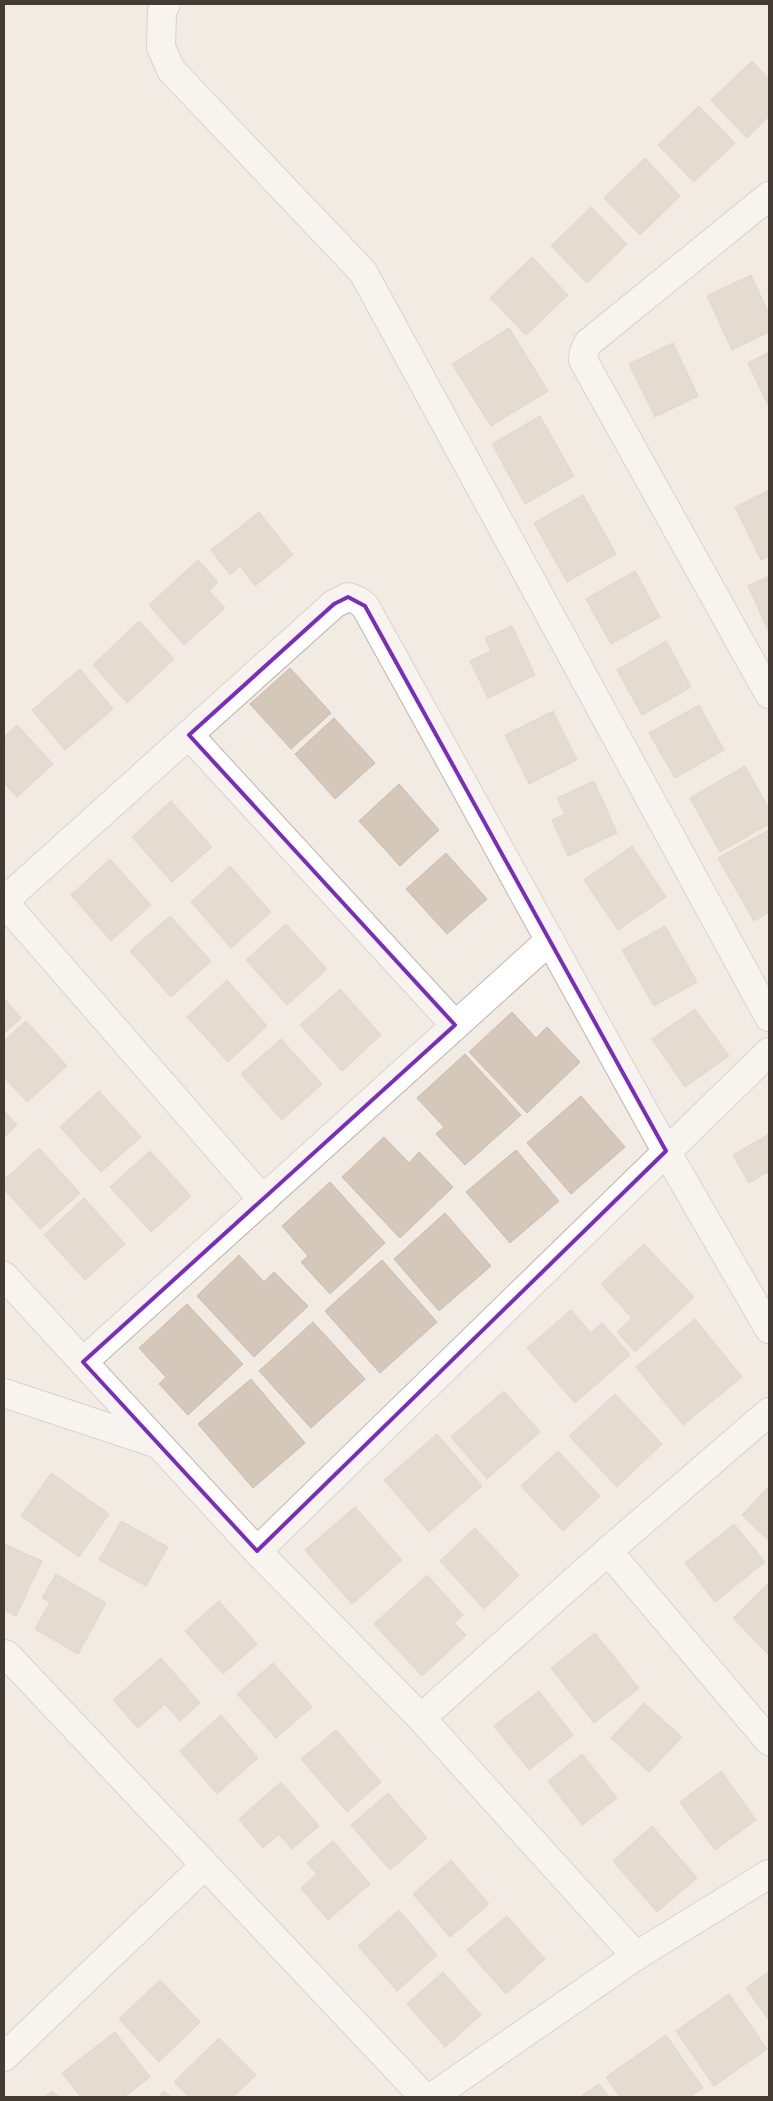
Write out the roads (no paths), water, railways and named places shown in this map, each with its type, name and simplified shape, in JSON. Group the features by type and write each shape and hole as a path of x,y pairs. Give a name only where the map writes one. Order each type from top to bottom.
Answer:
{"street":[{"path":"166,4 162,12 161,47 171,70 363,272 769,1017"},
{"path":"768,200 588,343 583,360 769,694"},
{"path":"263,1200 4,902 334,604 348,597 357,600 365,606 666,1151 769,1329"},
{"path":"189,734 455,1025"},
{"path":"83,1362 550,940"},
{"path":"257,1550 769,1052"},
{"path":"4,1276 156,1444 421,1718 636,1956"},
{"path":"4,1393 156,1444"},
{"path":"421,1718 608,1551 769,1412"},
{"path":"608,1551 769,1741"},
{"path":"4,1654 424,2097"},
{"path":"4,2057 205,1865"},
{"path":"432,2097 636,1956 769,1874"}]}
